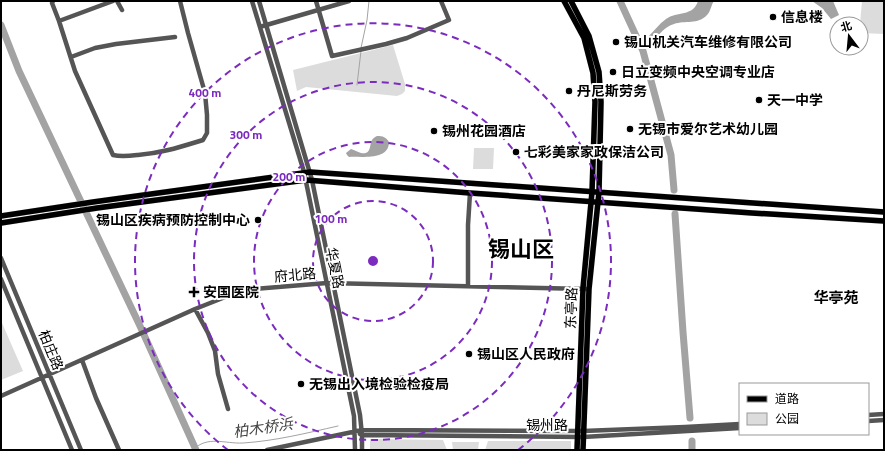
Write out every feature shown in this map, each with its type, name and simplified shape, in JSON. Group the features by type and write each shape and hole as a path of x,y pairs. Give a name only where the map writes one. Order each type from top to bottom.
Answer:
{"main road":[{"name":"东亭路","path":"564,1 584,38 593,73 595,102 580,434 577,450"},
{"name":"东亭路","path":"571,1 589,36 599,72 601,102 599,192 586,289"},
{"path":"1,216 307,172 884,212"},
{"path":"1,223 97,208 309,180 470,193 884,221"},
{"name":"东亭路","path":"580,434 583,450"}],"street":[{"path":"53,1 52,3 75,71 113,155 120,156 165,152 203,140 207,133 207,115 204,93 180,1"},
{"path":"59,21 113,1"},
{"path":"117,1 122,10"},
{"name":"华夏路","path":"252,1 307,172"},
{"name":"华夏路","path":"259,1 307,172 334,283 360,415 362,450"},
{"path":"316,1 332,56 408,38 449,20 441,1"},
{"path":"260,28 349,1"},
{"path":"71,57 95,48 175,37"},
{"name":"华夏路","path":"309,180 327,283 354,416 355,450"},
{"path":"468,286 468,225 470,193"},
{"name":"柏庄路","path":"1,258 81,450"},
{"name":"柏庄路","path":"1,279 72,450"},
{"name":"府北路","path":"1,396 195,309 243,290 327,283 586,289"},
{"path":"195,309 208,333 215,351 218,374 228,409"},
{"path":"82,360 96,398 119,450"},
{"path":"869,415 884,414"},
{"path":"869,421 884,420"},
{"name":"锡州路","path":"580,434 739,424"},
{"name":"锡州路","path":"267,450 355,432 580,434 739,428"}],"green space":[{"path":"862,1 884,1 884,34 869,33 869,16 861,16"},
{"path":"393,45 405,84 405,91 402,94 397,96 306,87 297,91 293,70"},
{"path":"474,148 494,148 493,169 473,169"},
{"path":"2,323 23,371 1,380 1,324"},
{"path":"370,439 443,440 447,450 370,450"},
{"path":"488,441 571,441 571,450 485,450"},
{"path":"452,442 479,442 478,450 453,450"}],"shaded area":[{"path":"698,1 714,1 707,15 700,20 678,23 666,28 654,41 650,48 648,37 661,23 670,17 689,12 696,6"},
{"path":"812,1 833,1 839,15 829,17 822,8"},
{"path":"377,136 384,137 389,142 388,148 380,155 349,157 347,155 346,153 351,149 361,153 367,153 370,149 372,139"}],"waterway":[{"path":"361,48 367,20 369,1"},
{"path":"620,1 643,51 671,155 674,190"},
{"path":"1,25 19,71 140,326 196,450"},
{"path":"357,85 361,51"},
{"path":"675,214 690,418"},
{"name":"柏木桥浜","path":"193,450 198,445 210,441 236,443 255,442 338,426"},
{"path":"692,441 692,450"}],"place":[{"name":"信息楼","path":"773,17"},
{"name":"锡山机关汽车维修有限公司","path":"616,42"},
{"name":"日立变频中央空调专业店","path":"613,72"},
{"name":"丹尼斯劳务","path":"569,91"},
{"name":"天一中学","path":"759,100"},
{"name":"无锡市爱尔艺术幼儿园","path":"630,129"},
{"name":"锡州花园酒店","path":"434,131"},
{"name":"七彩美家家政保洁公司","path":"516,152"},
{"name":"锡山区疾病预防控制中心","path":"258,220"},
{"name":"安国医院","path":"194,292"},
{"name":"锡山区人民政府","path":"469,354"},
{"name":"无锡出入境检验检疫局","path":"301,384"}],"district":[{"name":"锡山区","path":"521,249"},
{"name":"华亭苑","path":"836,298"}]}
